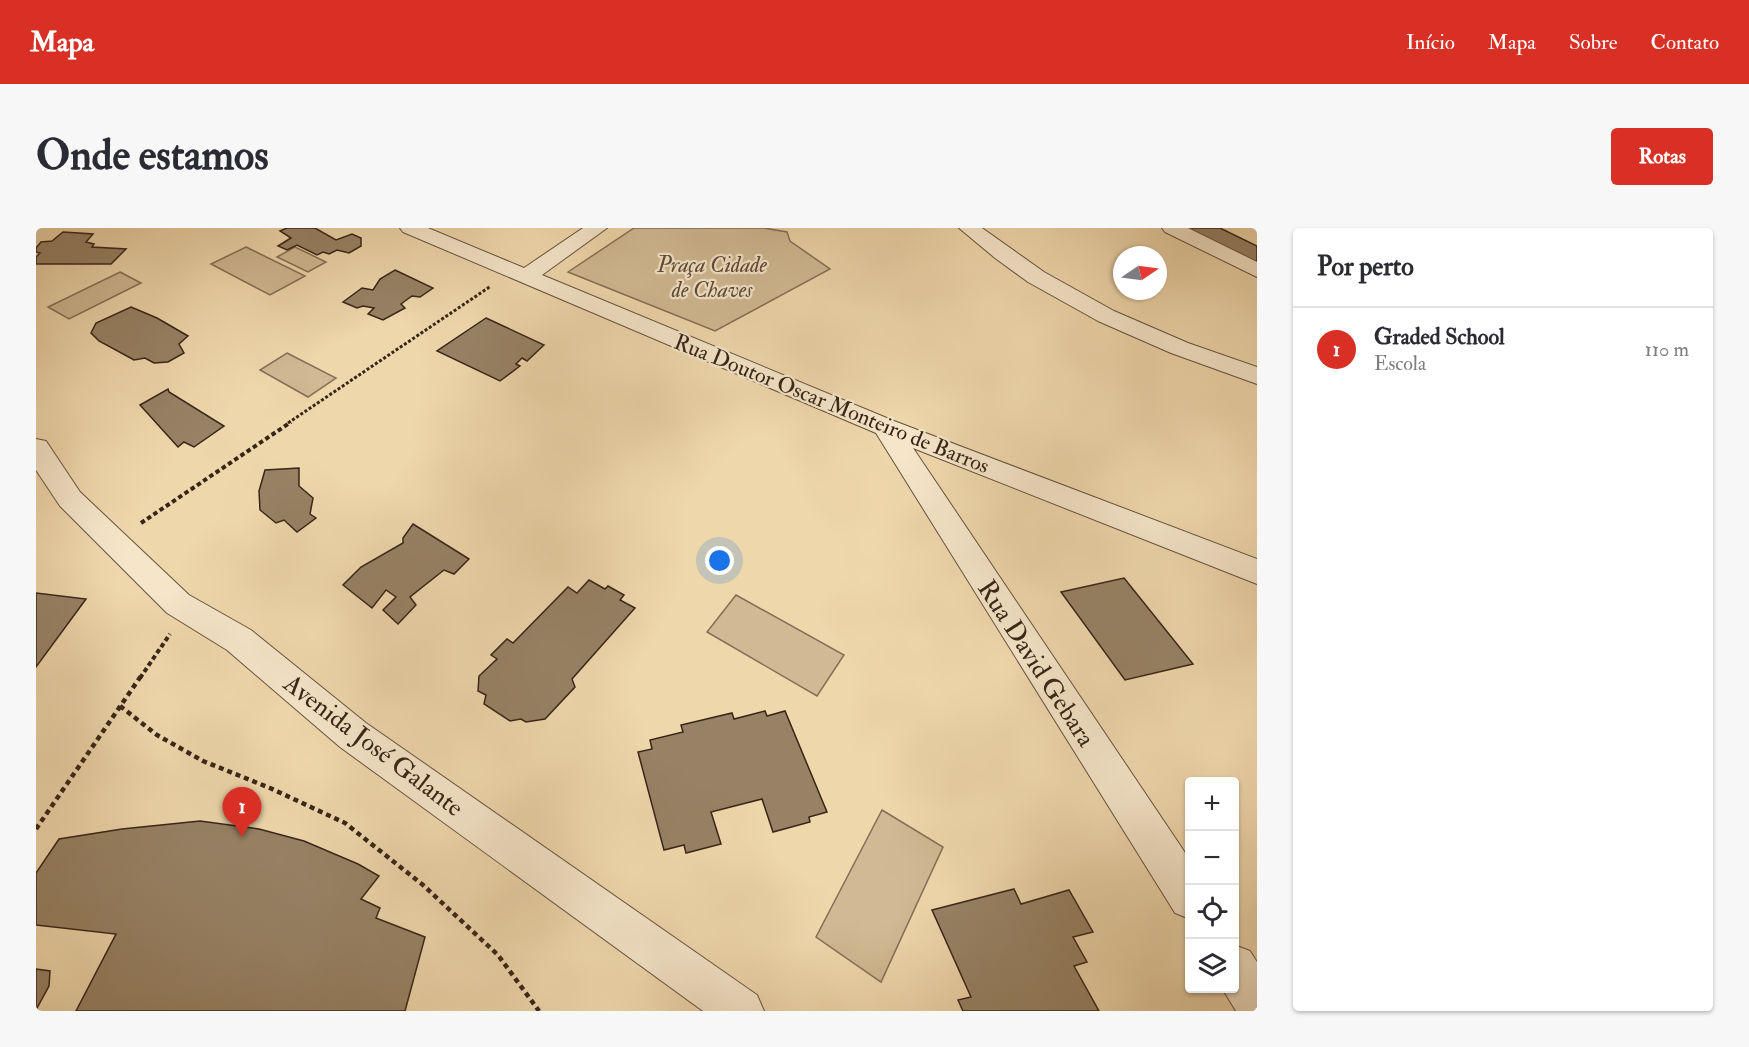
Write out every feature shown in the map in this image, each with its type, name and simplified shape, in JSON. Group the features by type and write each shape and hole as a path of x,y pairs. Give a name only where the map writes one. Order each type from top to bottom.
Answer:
{"street":[{"name":"Rua Doutor Oscar Monteiro de Barros","path":"410,228 885,427 1257,572"},
{"path":"519,274 597,228"},
{"path":"969,228 1024,271 1095,311 1203,357 1257,376"},
{"path":"1172,228 1257,270"},
{"name":"Rua David Gebara","path":"885,427 1185,890"},
{"name":"Avenida José Galante","path":"36,448 70,499 178,604 239,640 353,735 741,1011"},
{"path":"1239,975 1257,1002"}],"path":[{"path":"141,523 519,274"},
{"path":"36,829 187,609"},
{"path":"120,706 157,735 203,761 270,788 345,823 423,885 498,955 539,1011"}],"green space":[{"name":"Praça Cidade de Chaves","path":"634,228 764,228 787,232 790,241 830,269 715,331 568,272"},
{"path":"246,247 305,276 270,295 211,264"},
{"path":"295,247 326,262 308,272 277,257"},
{"path":"120,272 141,283 69,319 48,307"},
{"path":"287,353 336,378 308,397 260,370"},
{"path":"736,595 844,655 817,696 707,632"},
{"path":"882,810 943,847 881,982 816,937"}],"building":[{"path":"287,228 315,228 336,240 352,234 361,238 361,246 349,253 337,250 329,254 323,252 317,255 297,245 287,250 278,246 291,238 280,231"},
{"path":"1184,228 1220,228 1257,246 1257,264"},
{"path":"63,232 93,234 86,242 94,244 92,247 126,249 111,264 36,264 36,257 40,253 36,252 36,248 41,242 52,241"},
{"path":"395,270 433,288 420,297 412,296 401,304 405,308 383,320 368,314 374,308 363,306 357,308 343,302 362,288 373,290 380,279"},
{"path":"131,307 157,318 188,336 179,344 184,353 168,362 154,363 145,358 134,360 99,341 91,333 96,323"},
{"path":"486,318 544,345 527,361 522,358 516,364 520,366 500,381 437,351"},
{"path":"168,389 169,392 224,426 194,447 184,442 178,447 140,405"},
{"path":"299,468 299,486 313,498 310,514 316,518 297,532 284,520 276,523 260,510 259,491 265,470"},
{"path":"413,524 469,559 454,574 444,570 410,597 416,605 398,624 383,610 396,597 386,590 372,608 343,585 361,567 403,543 403,538"},
{"path":"1124,578 1193,664 1125,680 1061,592"},
{"path":"589,580 605,589 608,586 624,595 620,600 635,608 572,679 575,687 545,719 526,722 521,719 510,721 484,704 486,695 478,691 479,676 497,659 491,655 507,639 513,643 568,587 577,593"},
{"path":"36,593 86,599 36,667"},
{"path":"765,711 767,716 785,711 827,812 809,817 810,822 773,832 762,799 711,812 721,844 686,853 684,845 664,850 638,752 652,749 650,740 683,732 681,725 732,713 734,719"},
{"path":"200,821 259,829 304,841 358,864 379,876 361,899 380,908 376,918 425,937 405,1011 76,1011 116,934 36,925 36,873 59,839 122,829"},
{"path":"1014,889 1021,904 1069,890 1093,932 1073,937 1087,962 1074,966 1099,1011 963,1011 958,1000 971,997 932,910"},
{"path":"36,969 50,971 49,986 36,1010"}],"place":[{"name":"Graded School","path":"242,837"}]}
